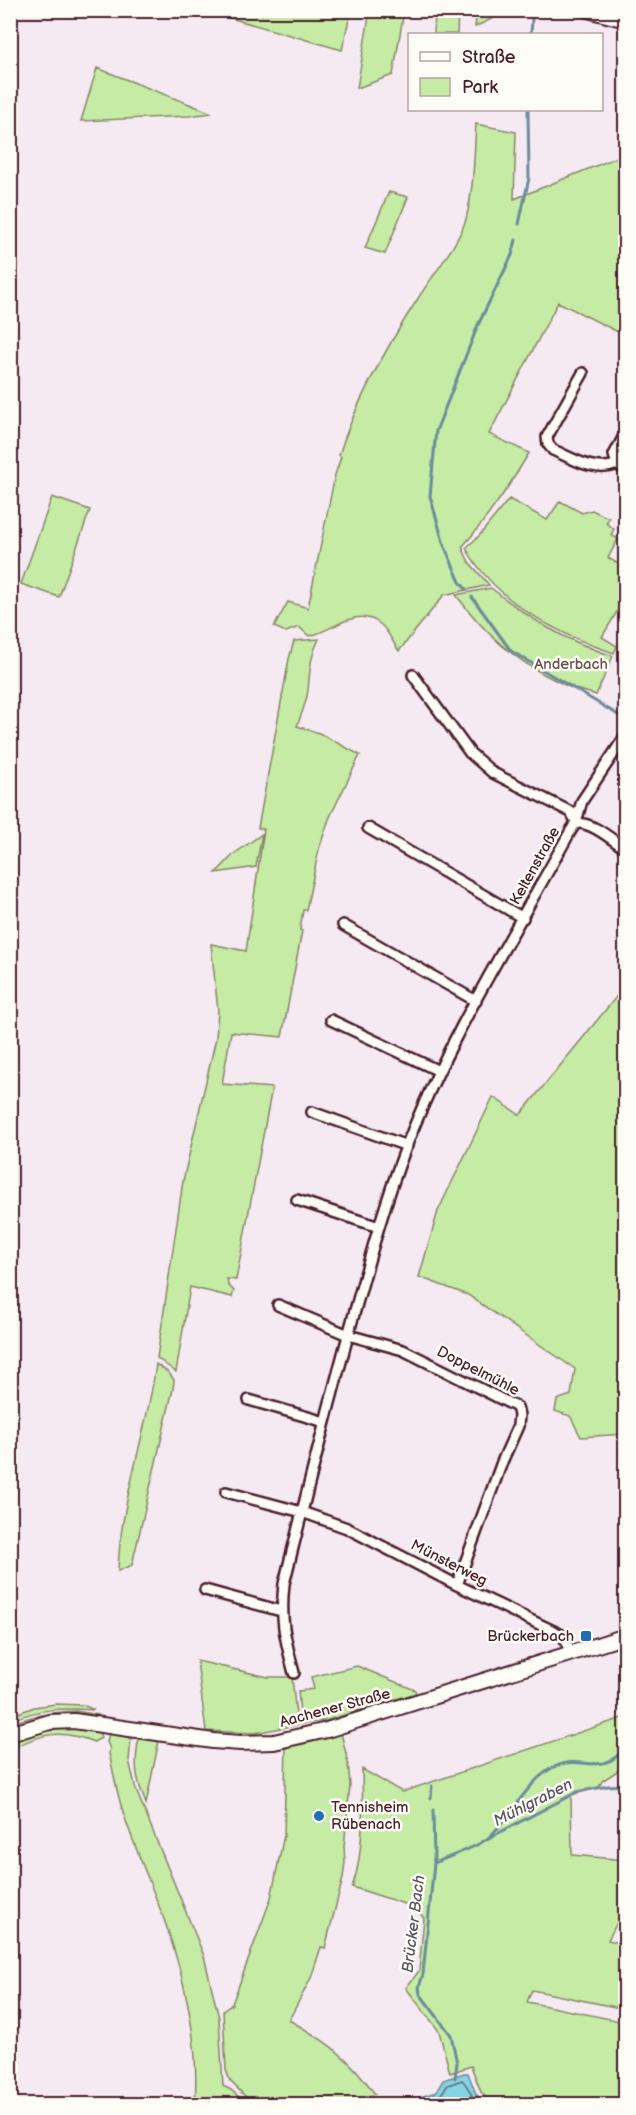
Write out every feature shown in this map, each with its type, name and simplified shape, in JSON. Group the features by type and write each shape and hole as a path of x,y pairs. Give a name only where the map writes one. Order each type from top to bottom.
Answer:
{"main road":[{"path":"588,10 626,20"},
{"name":"Aachener Straße","path":"10,1734 50,1722 74,1721 213,1741 274,1742 327,1730 626,1636"}],"street":[{"path":"582,373 547,437 548,444 553,450 596,467 611,467 617,464"},
{"path":"626,432 614,455 617,464 626,471"},
{"path":"413,675 470,753 493,773 571,812 578,823 595,829 626,849"},
{"name":"Keltenstraße","path":"294,1673 284,1636 281,1611 284,1584 348,1335 379,1227 407,1146 439,1071 476,1001 570,832 578,823 578,812 582,801 626,735"},
{"name":"Keltenstraße","path":"368,828 523,918"},
{"path":"343,925 476,1001"},
{"path":"332,1020 439,1071"},
{"path":"312,1112 407,1146"},
{"path":"297,1200 379,1227"},
{"path":"278,1305 348,1335"},
{"name":"Doppelmühle","path":"348,1335 402,1350 517,1407 518,1426 502,1462 457,1585"},
{"path":"249,1400 325,1422"},
{"path":"226,1492 302,1512"},
{"name":"Münsterweg","path":"302,1512 347,1528 457,1585 560,1634 566,1640 570,1655"},
{"path":"205,1590 281,1611"}],"green space":[{"path":"351,10 342,50 206,11"},
{"path":"370,10 404,11 393,75 357,88"},
{"path":"477,10 508,11 475,27"},
{"path":"435,11 458,11 457,33 434,33"},
{"path":"97,68 212,113 81,121"},
{"path":"10,101 19,103 16,136 11,135"},
{"path":"476,124 516,132 514,199 625,154 625,319 618,332 558,302 489,434 529,453 498,502 462,547 469,562 489,585 444,595 399,651 380,624 362,617 344,621 309,636 299,627 286,632 274,627 288,602 308,608 335,475 341,457 339,455 354,415 394,337 451,250 466,219 471,195"},
{"path":"389,192 408,197 385,254 365,248"},
{"path":"52,497 90,510 59,597 21,584"},
{"path":"509,499 547,520 560,501 582,513 592,510 609,518 606,523 614,529 611,535 618,539 608,558 626,568 625,598 602,637 617,646 614,653 571,636 530,614 493,584 478,567 466,548 479,536"},
{"name":"Anderbach","path":"491,588 548,628 578,643 613,656 596,695 565,685 516,656 479,623 456,595"},
{"path":"319,639 312,658 306,699 297,726 319,733 360,755 329,819 319,849 306,910 303,910 300,930 302,931 282,1037 231,1032 222,1084 272,1088 236,1280 227,1279 228,1285 234,1291 232,1297 190,1287 176,1372 157,1358 183,1181 216,1038 218,1011 211,944 246,951 264,829 258,828 289,659 294,641"},
{"path":"262,834 256,867 216,873 234,854"},
{"path":"625,986 625,1434 581,1437 570,1416 555,1411 557,1400 571,1395 575,1369 468,1295 419,1277 438,1211 493,1097 520,1115"},
{"path":"156,1364 169,1373 174,1380 173,1389 132,1565 118,1571 124,1519"},
{"path":"197,1661 268,1677 292,1677 297,1725 255,1733 206,1731"},
{"path":"357,1666 415,1690 416,1693 328,1720 301,1724 298,1691 314,1689 311,1677"},
{"path":"56,1704 83,1705 94,1710 41,1711 11,1721 11,1716 34,1707"},
{"path":"76,1711 98,1715 95,1717 44,1718 11,1727 11,1724 34,1716"},
{"path":"625,1717 625,1766 602,1781 599,1787 571,1795 572,1855 625,1860 625,1911 608,1940 625,1944 625,2009 532,1990 527,2002 625,2022 625,2104 492,2104 481,2092 471,2066 450,2073 439,2031 406,1988 419,1971 424,1918 414,1907 352,1887 361,1845 362,1769 402,1792"},
{"path":"64,1728 99,1729 101,1738 94,1742 71,1735 42,1736 11,1749 10,1742 40,1732"},
{"path":"109,1733 128,1735 131,1739 129,1760 136,1790 204,1956 219,2018 223,2086 247,2104 195,2104 193,2040 181,1975 169,1934 117,1792 107,1742"},
{"path":"341,1733 348,1762 350,1785 343,1878 325,1948 321,1947 311,1978 289,2020 337,2051 375,2094 349,2104 253,2104 230,2081 226,2070 223,2011 232,2004 271,1898 284,1835 286,1744"},
{"path":"139,1736 159,1740 146,1804 136,1770"}],"water":[{"path":"468,2073 476,2094 485,2104 399,2104 436,2092 443,2080"}],"waterway":[{"name":"Anderbach","path":"531,33 532,19"},
{"name":"Anderbach","path":"519,224 529,178 528,111"},
{"name":"Anderbach","path":"466,589 460,582 444,545 430,496 436,431 478,325 512,255 516,240"},
{"name":"Anderbach","path":"472,597 511,651 625,719"},
{"name":"Brücker Bach","path":"455,2078 457,2063 451,2035 420,1994 419,1987 423,1974 434,1863 488,1838 544,1773 564,1763 608,1762 626,1747"},
{"name":"Mühlgraben","path":"489,1838 577,1792 626,1785"},
{"path":"431,1798 432,1786"},
{"path":"433,1810 434,1863"}],"place":[{"name":"Brückerbach","path":"586,1636"},
{"name":"Tennisheim Rübenach","path":"319,1816"}]}
